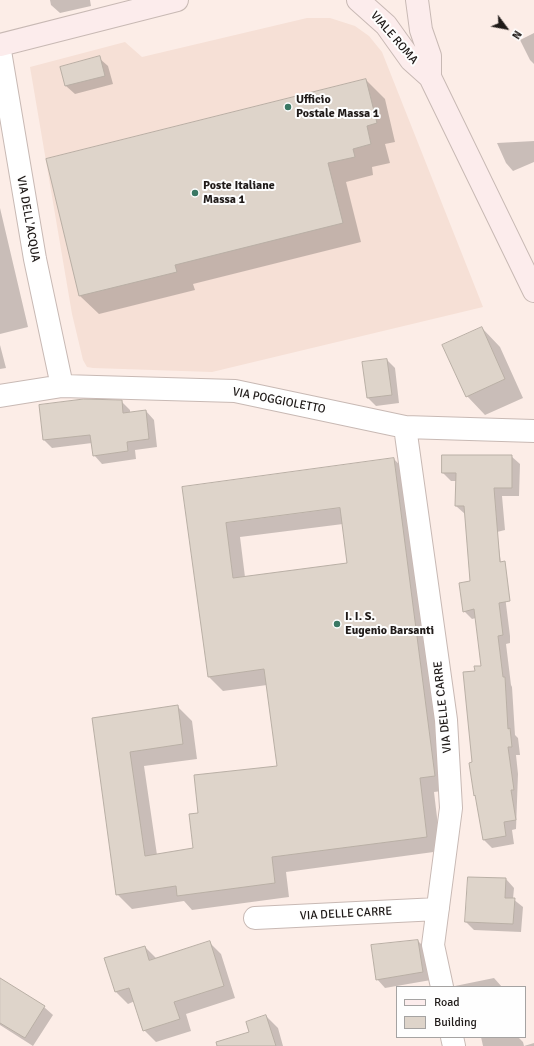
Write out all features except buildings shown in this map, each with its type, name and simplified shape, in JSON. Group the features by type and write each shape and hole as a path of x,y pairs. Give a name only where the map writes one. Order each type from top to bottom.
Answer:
{"main road":[{"path":"0,45 177,0"},
{"name":"VIALE ROMA","path":"358,0 386,25 411,60 430,77"},
{"path":"376,0 385,0"},
{"path":"417,0 421,30 430,56 430,77 534,291"}],"street":[{"name":"VIA DELL'ACQUA","path":"0,51 35,259 62,386"},
{"name":"VIA POGGIOLETTO","path":"0,396 62,386 235,392 405,426 534,431"},
{"name":"VIA DELLE CARRE","path":"405,426 446,720 451,808 433,945 442,986"},
{"name":"VIA DELLE CARRE","path":"255,918 438,909"}],"shaded area":[{"path":"307,18 330,18 355,26 369,36 382,52 483,307 212,372 87,367 83,360 72,314 30,67 125,42 142,57"}],"place":[{"name":"Ufficio Postale Massa 1","path":"288,107"},
{"name":"Poste Italiane Massa 1","path":"195,193"},
{"name":"I. I. S. Eugenio Barsanti","path":"337,624"}]}
